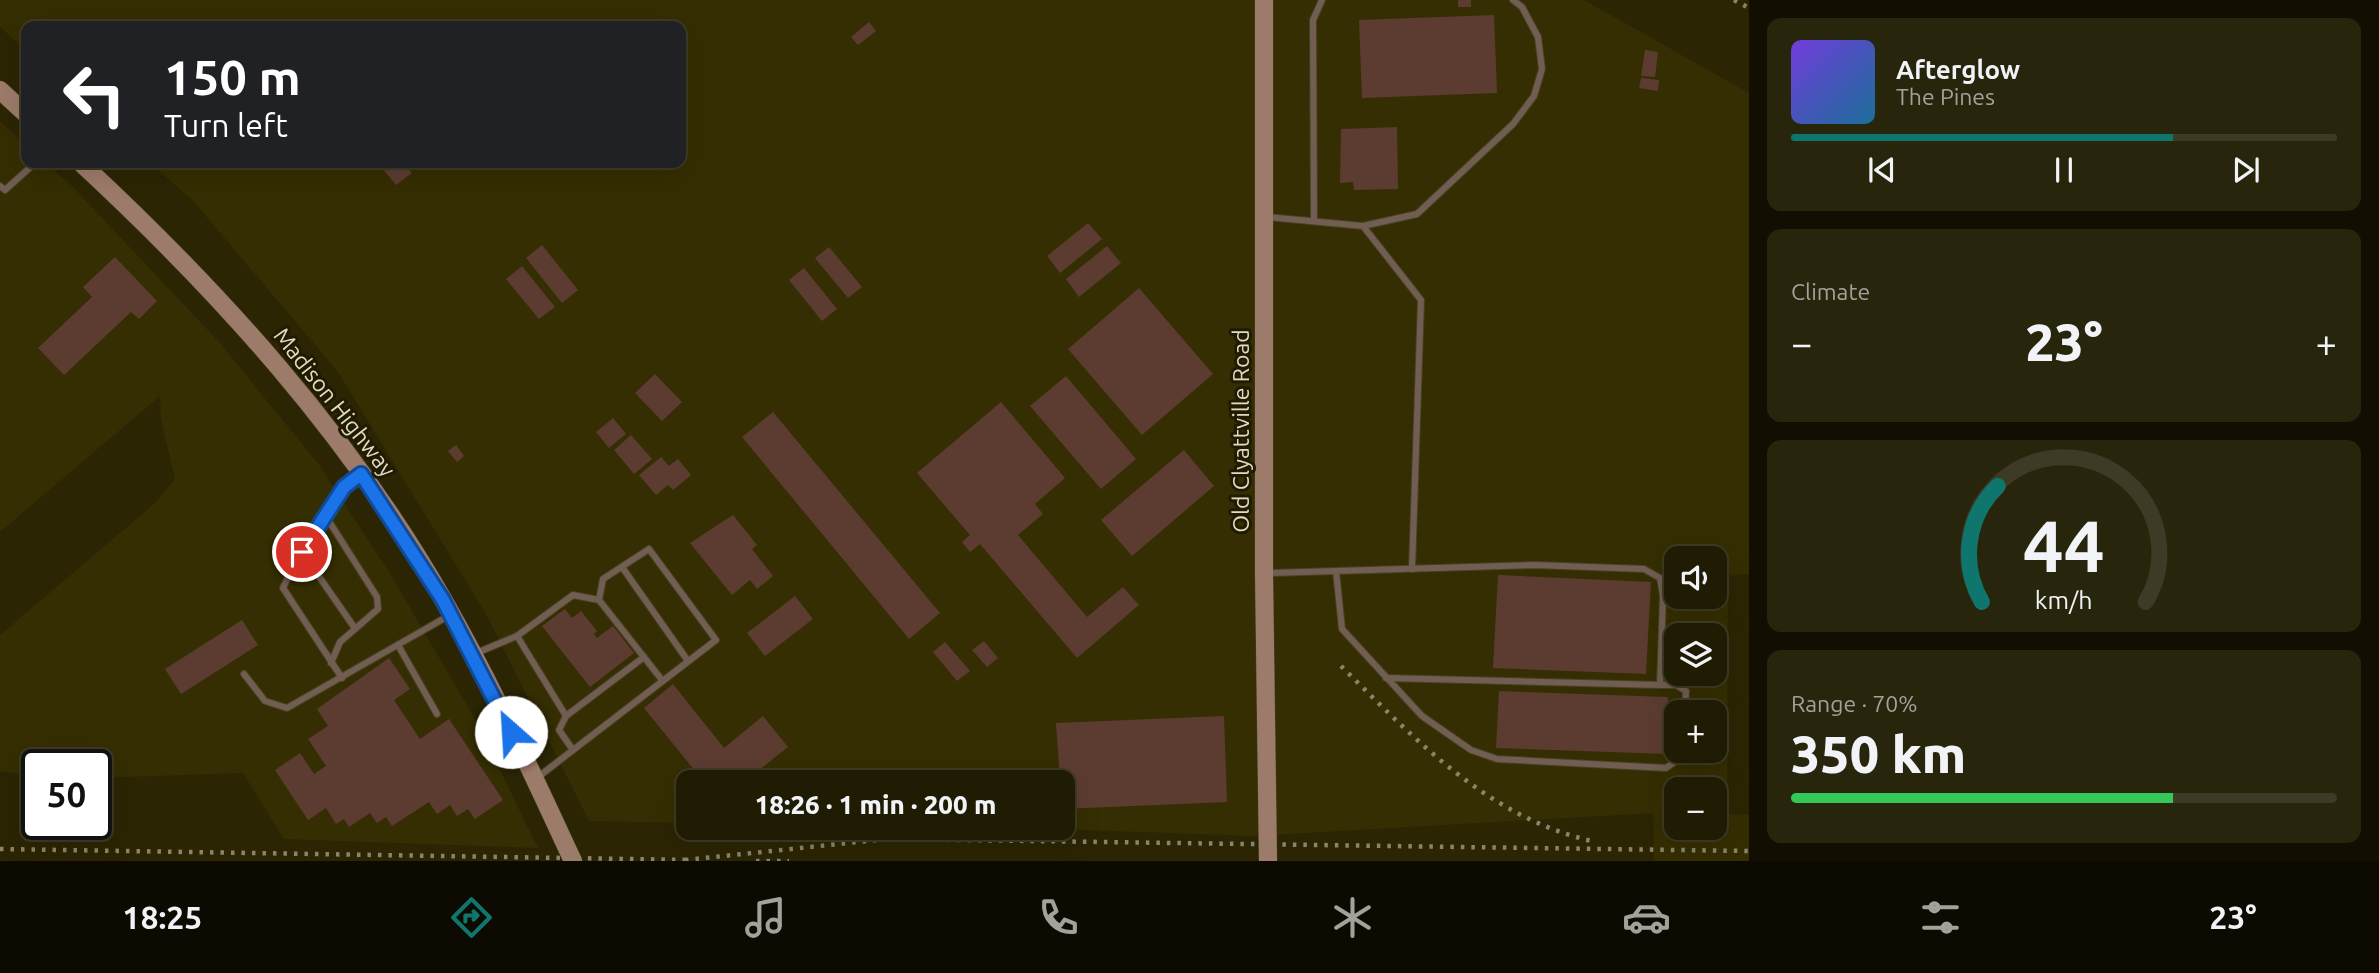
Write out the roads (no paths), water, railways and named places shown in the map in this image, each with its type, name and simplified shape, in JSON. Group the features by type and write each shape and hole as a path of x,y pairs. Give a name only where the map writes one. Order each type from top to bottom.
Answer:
{"main road":[{"name":"Old Clyattville Road","path":"1264,0 1264,573 1268,861"},
{"path":"0,90 21,109"},
{"name":"Madison Highway","path":"86,168 158,234 222,301 307,400 361,474 421,563 451,614 573,861"}],"lane":[{"path":"1314,221 1313,20 1322,0"},
{"path":"1264,216 1363,226 1417,214 1513,124 1534,96 1542,69 1538,37 1522,7 1513,0"},
{"path":"0,186 5,190 29,168"},
{"path":"1363,226 1421,300 1412,569"},
{"path":"342,678 284,588 302,552 344,487 361,474"},
{"path":"326,515 377,597 378,609 354,627 340,642 331,663"},
{"path":"534,780 716,640 649,549 603,579 598,600"},
{"path":"302,552 354,627"},
{"path":"1264,573 1536,565 1644,569 1660,578 1663,596 1660,685"},
{"path":"622,567 688,661"},
{"path":"1336,571 1342,629 1422,716 1471,750 1497,759 1666,768 1674,763"},
{"path":"472,654 517,636 573,595 598,600 662,680"},
{"path":"244,674 265,701 287,708 451,614"},
{"path":"517,636 566,716"},
{"path":"398,645 437,714"},
{"path":"572,750 559,730 566,716 644,657"},
{"path":"1385,678 1676,685 1686,691 1686,700"}],"railway":[{"path":"1734,0 1749,8"},
{"path":"1341,666 1426,748 1488,796 1557,831 1596,842"},
{"path":"685,860 887,839 1749,851"},
{"path":"0,849 693,860"},
{"path":"756,861 789,861"}]}
